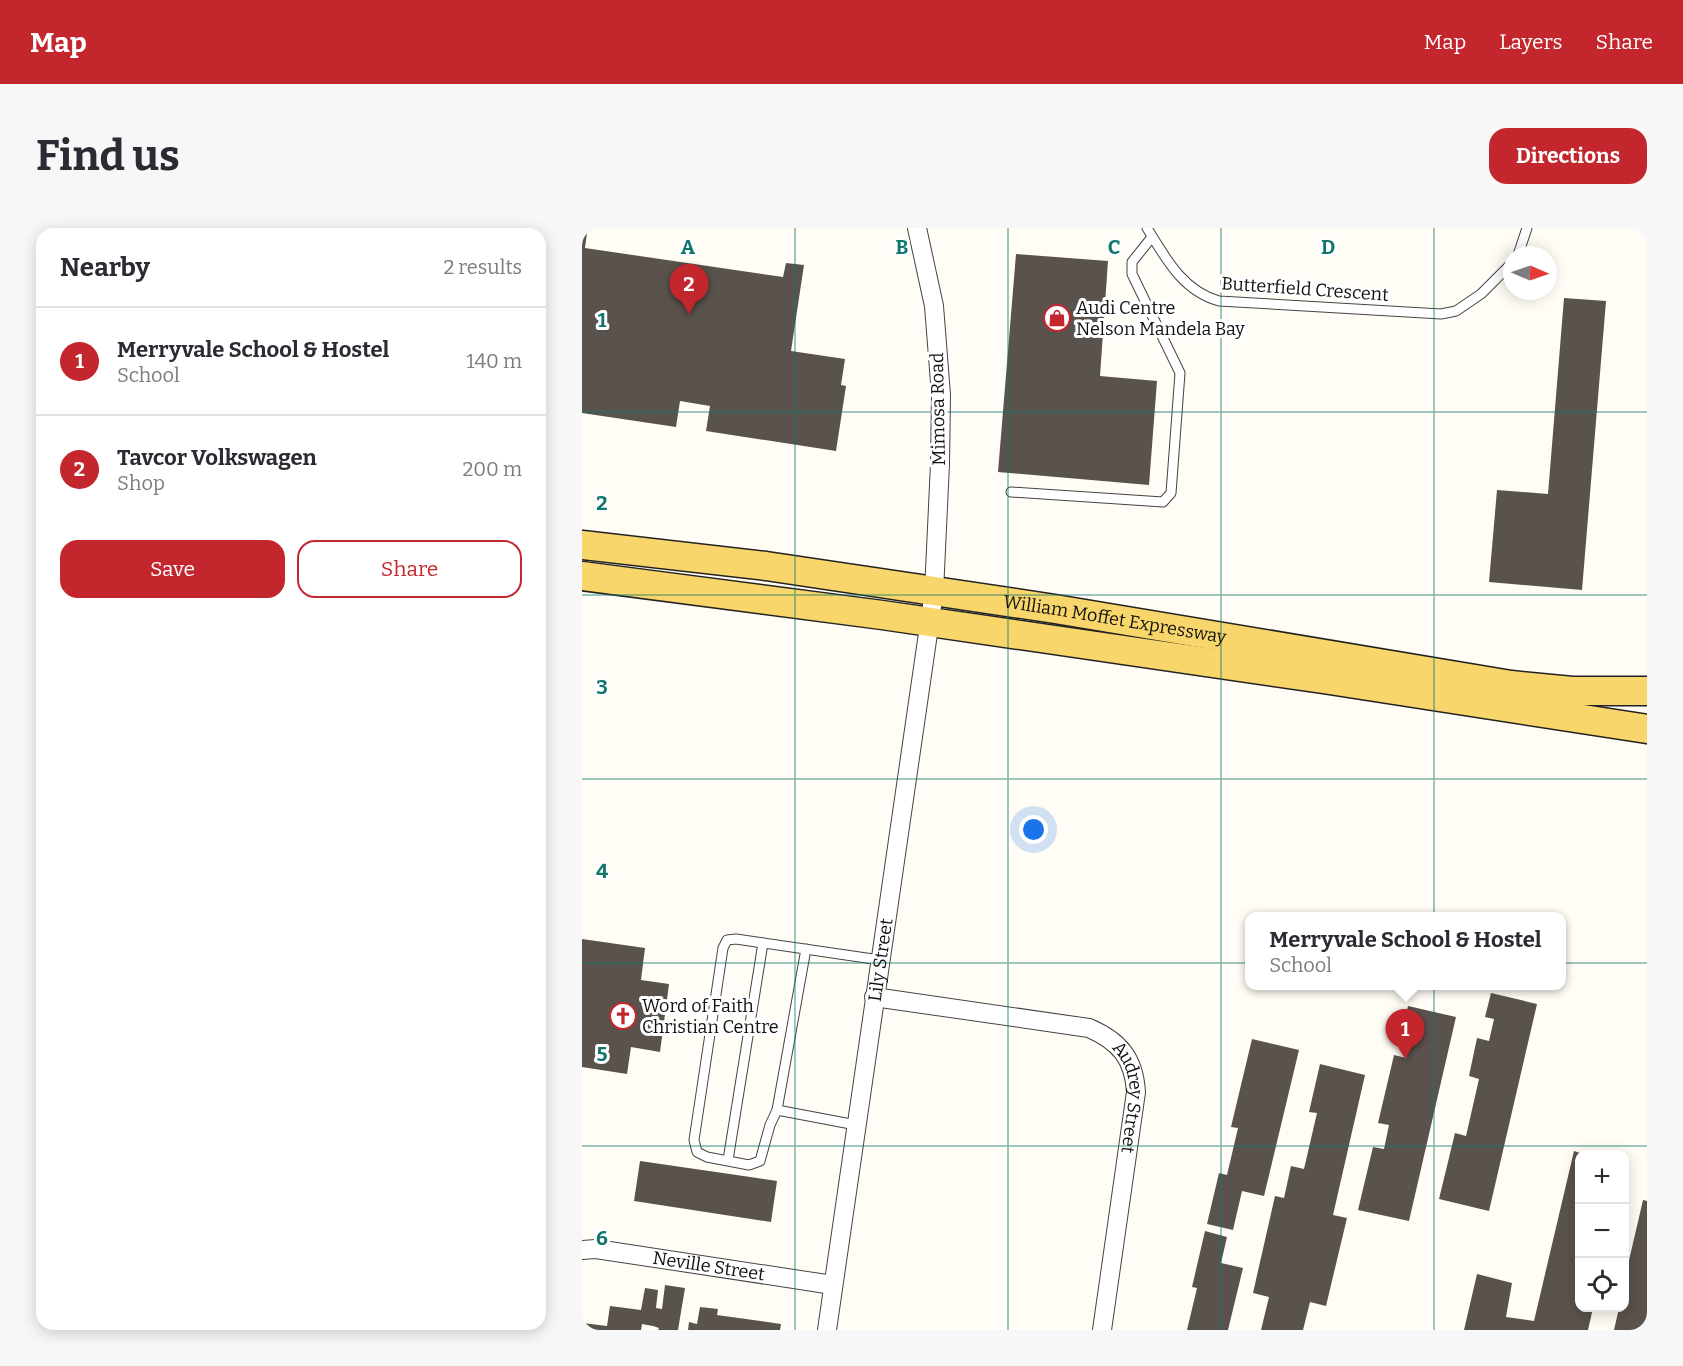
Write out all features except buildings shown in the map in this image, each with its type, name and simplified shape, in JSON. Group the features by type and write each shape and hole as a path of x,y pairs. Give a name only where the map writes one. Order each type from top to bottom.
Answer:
{"main road":[{"name":"William Moffet Expressway","path":"582,545 766,566 1166,627 1511,685 1611,692 1647,691"},
{"name":"William Moffet Expressway","path":"582,576 930,622 1647,729"}],"street":[{"name":"Mimosa Road","path":"917,228 934,306 941,395 941,446 934,592"},
{"name":"Lily Street","path":"826,1330 934,592"},
{"name":"Audrey Street","path":"874,997 1089,1028 1106,1035 1128,1058 1135,1074 1136,1092 1102,1330"},
{"name":"Neville Street","path":"582,1250 596,1249 833,1285"}],"lane":[{"name":"Butterfield Crescent","path":"1147,228 1177,273 1190,288 1204,297 1233,302 1441,314 1456,311 1472,300 1503,271"},
{"path":"1521,246 1527,228"},
{"path":"1011,492 1163,502 1171,493 1180,373 1132,274 1132,262 1152,237"},
{"path":"1611,692 1647,683"},
{"path":"806,949 777,1110 770,1125 760,1161 749,1165 702,1155 694,1146 694,1140 723,948 727,940 763,943 806,949 880,960"},
{"path":"728,1160 763,943"},
{"path":"777,1110 855,1125"}],"place":[{"name":"Tavcor Volkswagen","path":"689,314"},
{"name":"Audi Centre Nelson Mandela Bay","path":"1057,318"},
{"name":"Word of Faith Christian Centre","path":"623,1016"},
{"name":"Merryvale School & Hostel","path":"1405,1059"}]}
